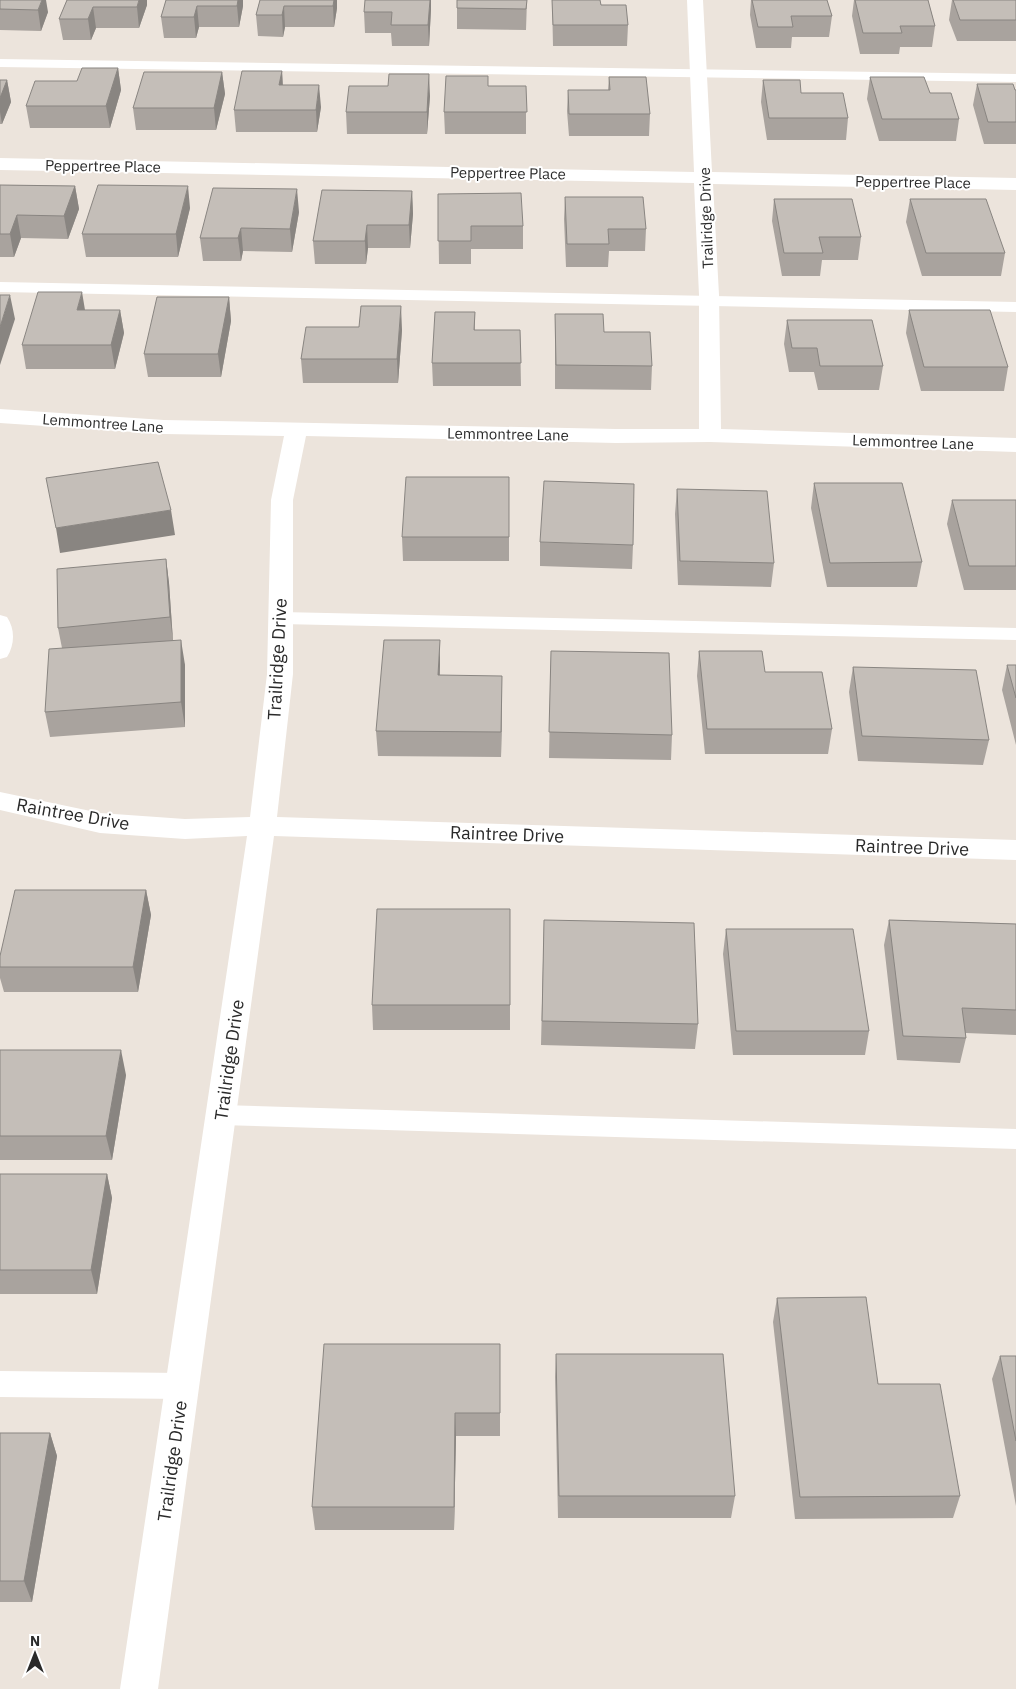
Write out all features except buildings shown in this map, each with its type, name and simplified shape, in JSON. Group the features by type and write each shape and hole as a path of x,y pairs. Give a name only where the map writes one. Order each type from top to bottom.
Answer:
{"street":[{"name":"Trailridge Drive","path":"695,0 704,177 710,435"},
{"name":"Peppertree Place","path":"0,164 1016,184"},
{"name":"Lemmontree Lane","path":"0,416 164,427 616,436 710,435 1016,445"},
{"name":"Trailridge Drive","path":"139,1689 262,826 280,674 282,500 296,430"},
{"name":"Raintree Drive","path":"0,801 100,823 185,829 262,826 1016,850"}],"lane":[{"path":"0,63 1016,78"},
{"path":"0,287 1016,307"},
{"path":"281,618 1016,634"},
{"path":"0,621 4,642 0,652"},
{"path":"221,1115 1016,1139"},
{"path":"0,1384 182,1386"}]}
